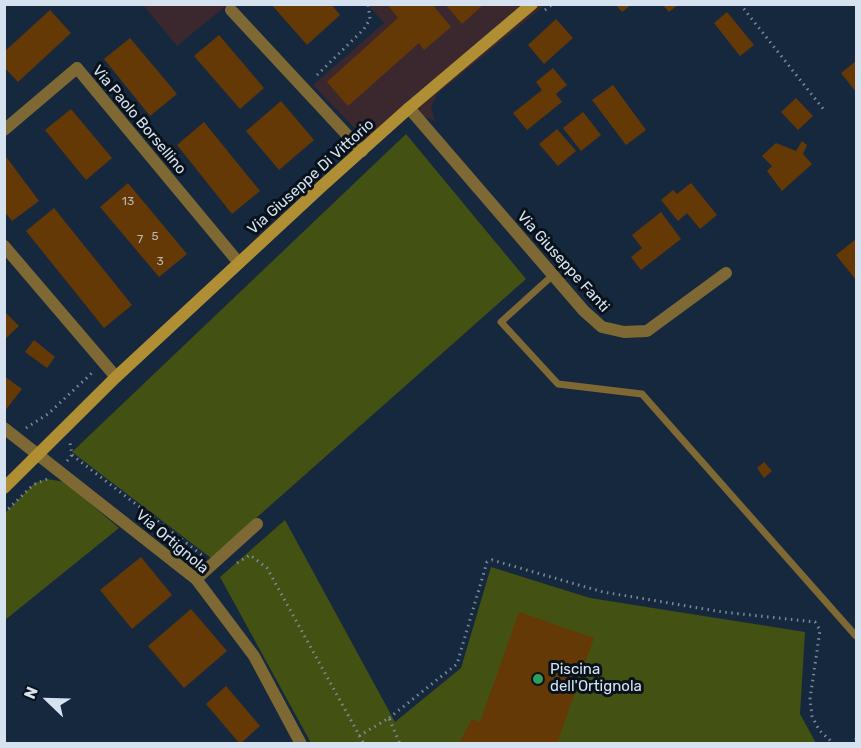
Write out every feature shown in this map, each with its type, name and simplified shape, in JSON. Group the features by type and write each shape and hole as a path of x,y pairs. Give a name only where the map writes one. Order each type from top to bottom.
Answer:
{"main road":[{"name":"Via Giuseppe Di Vittorio","path":"4,488 116,377 239,263 409,108 532,4"}],"street":[{"path":"231,10 362,151"},
{"name":"Via Paolo Borsellino","path":"4,130 77,68 239,263"},
{"name":"Via Giuseppe Fanti","path":"409,108 584,311 603,327 624,332 647,331 726,273"},
{"path":"4,246 116,377"},
{"name":"Via Ortignola","path":"4,428 39,453 196,579 254,656 301,744"},
{"path":"196,579 257,524"}],"lane":[{"path":"553,275 501,322 558,384 642,394 856,636"}],"path":[{"path":"317,75 364,29 370,19 368,4"},
{"path":"740,4 824,110"},
{"path":"17,437 32,423 48,414 103,362"},
{"path":"72,455 163,527 167,526 198,554 206,556 212,551 228,568 250,555 267,568 364,744"},
{"path":"4,513 33,484 47,479 60,470"},
{"path":"359,736 389,718 457,664 487,562 492,560 603,592 723,612 815,622 820,630 810,699 812,716 819,730 834,744"},
{"path":"389,718 400,744"},
{"path":"851,744 856,739"}],"shaded area":[{"path":"143,5 227,5 177,46"},
{"path":"368,5 545,5 437,94 431,107 435,121 408,111 371,145 313,85 384,23"}],"green space":[{"path":"406,134 526,279 211,558 72,452"},
{"path":"47,479 65,482 119,528 5,620 5,513 35,483"},
{"path":"285,520 395,722 461,668 491,567 590,598 805,632 800,714 816,743 311,743 220,577"}],"building":[{"path":"271,4 331,4 340,15 307,45"},
{"path":"387,4 432,4 451,27 424,50 419,43 348,106 327,82 398,18"},
{"path":"445,4 484,4 462,24"},
{"path":"616,5 631,5 622,12"},
{"path":"663,5 678,5 669,12"},
{"path":"50,10 71,33 18,82 4,67 4,52"},
{"path":"727,12 754,45 740,56 714,23"},
{"path":"556,19 573,38 544,64 528,45"},
{"path":"219,35 264,88 240,109 194,56"},
{"path":"130,38 177,94 150,116 104,59"},
{"path":"856,61 856,92 841,73"},
{"path":"553,68 567,85 556,94 562,102 527,130 513,113 542,90 536,82"},
{"path":"613,85 646,130 626,145 592,100"},
{"path":"796,98 813,116 798,130 781,112"},
{"path":"281,101 314,140 279,170 246,131"},
{"path":"71,109 112,158 86,180 45,130"},
{"path":"583,112 601,135 581,151 563,128"},
{"path":"204,122 260,191 232,214 177,145"},
{"path":"557,129 576,151 558,166 539,144"},
{"path":"802,141 807,145 803,154 812,164 782,191 767,171 772,166 762,156 776,143 796,151"},
{"path":"4,154 39,201 12,221 4,211"},
{"path":"128,183 187,254 159,277 100,207"},
{"path":"691,183 717,215 700,229 687,213 678,221 661,200 673,190 677,194"},
{"path":"54,208 132,305 104,328 26,231"},
{"path":"661,212 681,239 641,270 631,257 642,248 632,235"},
{"path":"856,239 856,280 836,255"},
{"path":"6,313 19,326 4,340 4,315"},
{"path":"34,340 55,357 47,368 25,352"},
{"path":"4,376 22,389 4,412"},
{"path":"764,462 772,471 764,478 757,468"},
{"path":"141,557 172,595 132,629 100,590"},
{"path":"191,609 227,651 184,688 148,646"},
{"name":"Piscina dell'Ortignola","path":"519,612 594,638 557,744 458,744 472,719 480,722"},
{"path":"226,686 260,726 240,744 206,704"}],"place":[{"name":"Piscina dell'Ortignola","path":"538,679"}]}
